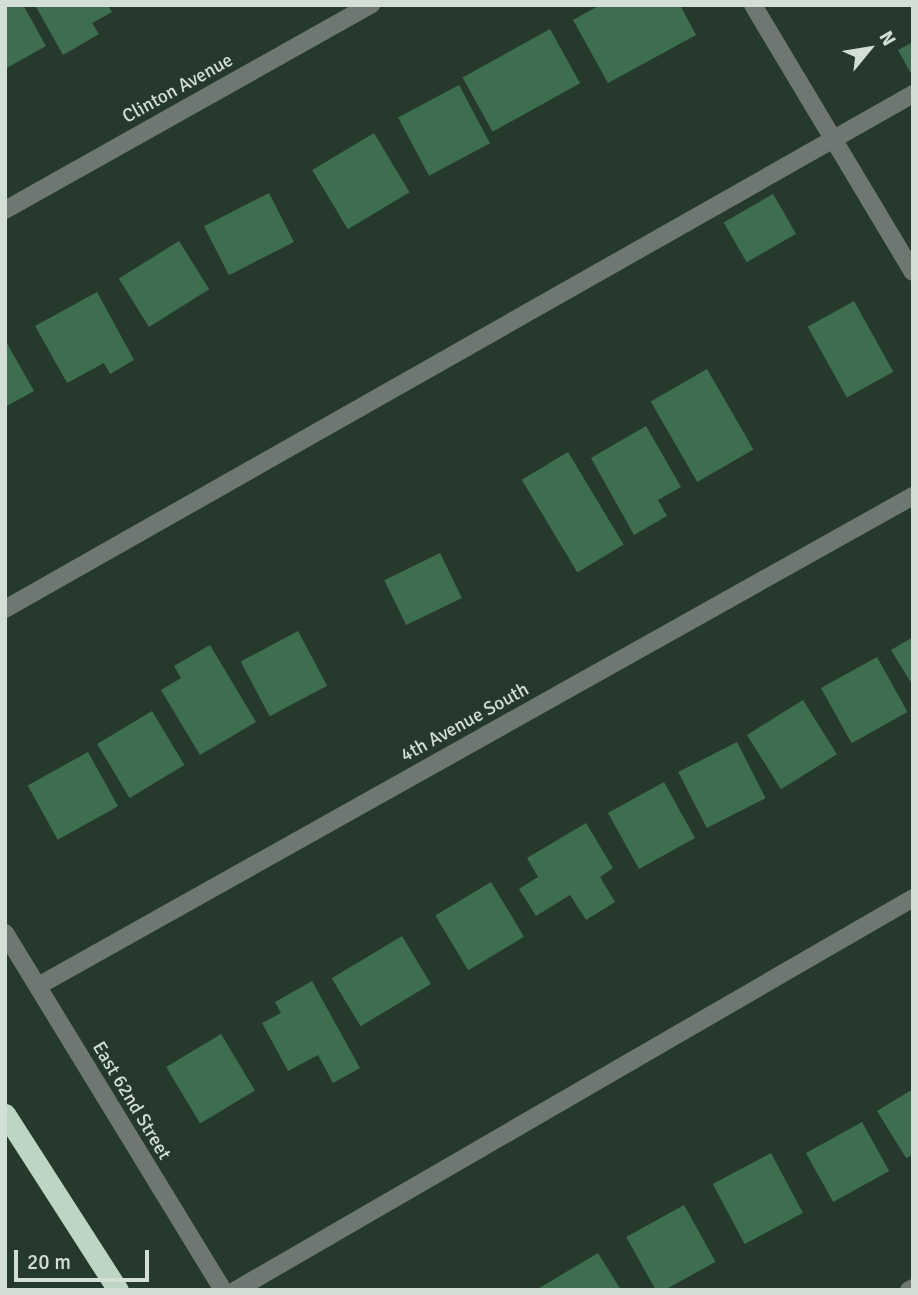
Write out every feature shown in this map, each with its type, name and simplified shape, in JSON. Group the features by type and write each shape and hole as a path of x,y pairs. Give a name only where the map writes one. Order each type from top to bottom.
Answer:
{"highway":[{"path":"5,1114 118,1290"}],"street":[{"name":"Clinton Avenue","path":"5,210 371,5"},
{"path":"753,5 913,272"},
{"path":"5,610 913,94"},
{"name":"4th Avenue South","path":"38,986 913,496"},
{"path":"236,1290 913,898"},
{"name":"East 62nd Street","path":"5,933 223,1290"}],"building":[{"path":"5,5 23,5 46,46 5,69"},
{"path":"35,5 108,5 112,12 92,23 99,34 63,55"},
{"path":"600,5 680,5 696,35 608,83 573,20"},
{"path":"550,29 580,83 493,132 463,77"},
{"path":"913,42 913,71 910,72 898,50"},
{"path":"459,85 490,143 429,176 398,117"},
{"path":"374,133 410,192 348,229 312,170"},
{"path":"269,193 294,242 229,275 204,226"},
{"path":"773,194 796,234 747,262 724,222"},
{"path":"179,241 209,289 149,327 119,279"},
{"path":"97,292 134,360 110,374 104,363 67,383 35,326"},
{"path":"854,301 893,372 847,398 808,327"},
{"path":"5,340 34,391 5,407"},
{"path":"707,369 754,450 697,482 651,402"},
{"path":"646,426 681,487 658,500 667,516 634,535 591,458"},
{"path":"568,452 624,545 577,572 522,480"},
{"path":"440,553 462,598 406,625 384,580"},
{"path":"298,631 327,686 270,716 241,662"},
{"path":"913,637 913,686 891,650"},
{"path":"210,645 256,722 200,755 161,690 181,678 174,666"},
{"path":"877,657 908,712 852,743 821,688"},
{"path":"803,700 837,754 781,789 747,735"},
{"path":"152,711 184,765 130,798 97,744"},
{"path":"737,742 766,798 707,828 678,772"},
{"path":"88,752 118,806 58,840 28,785"},
{"path":"664,782 695,838 639,869 608,813"},
{"path":"586,823 613,868 600,877 615,902 586,920 570,895 536,916 519,889 538,877 527,858"},
{"path":"491,882 524,937 468,970 435,915"},
{"path":"402,936 431,984 361,1026 332,978"},
{"path":"312,981 360,1068 333,1083 318,1055 288,1071 262,1023 281,1013 275,1002"},
{"path":"221,1034 255,1091 200,1124 166,1067"},
{"path":"913,1089 913,1155 906,1158 877,1111"},
{"path":"862,1122 889,1171 833,1202 806,1153"},
{"path":"771,1153 803,1213 745,1244 713,1184"},
{"path":"684,1205 716,1262 665,1290 656,1290 626,1237"},
{"path":"598,1253 621,1290 536,1290"}]}
